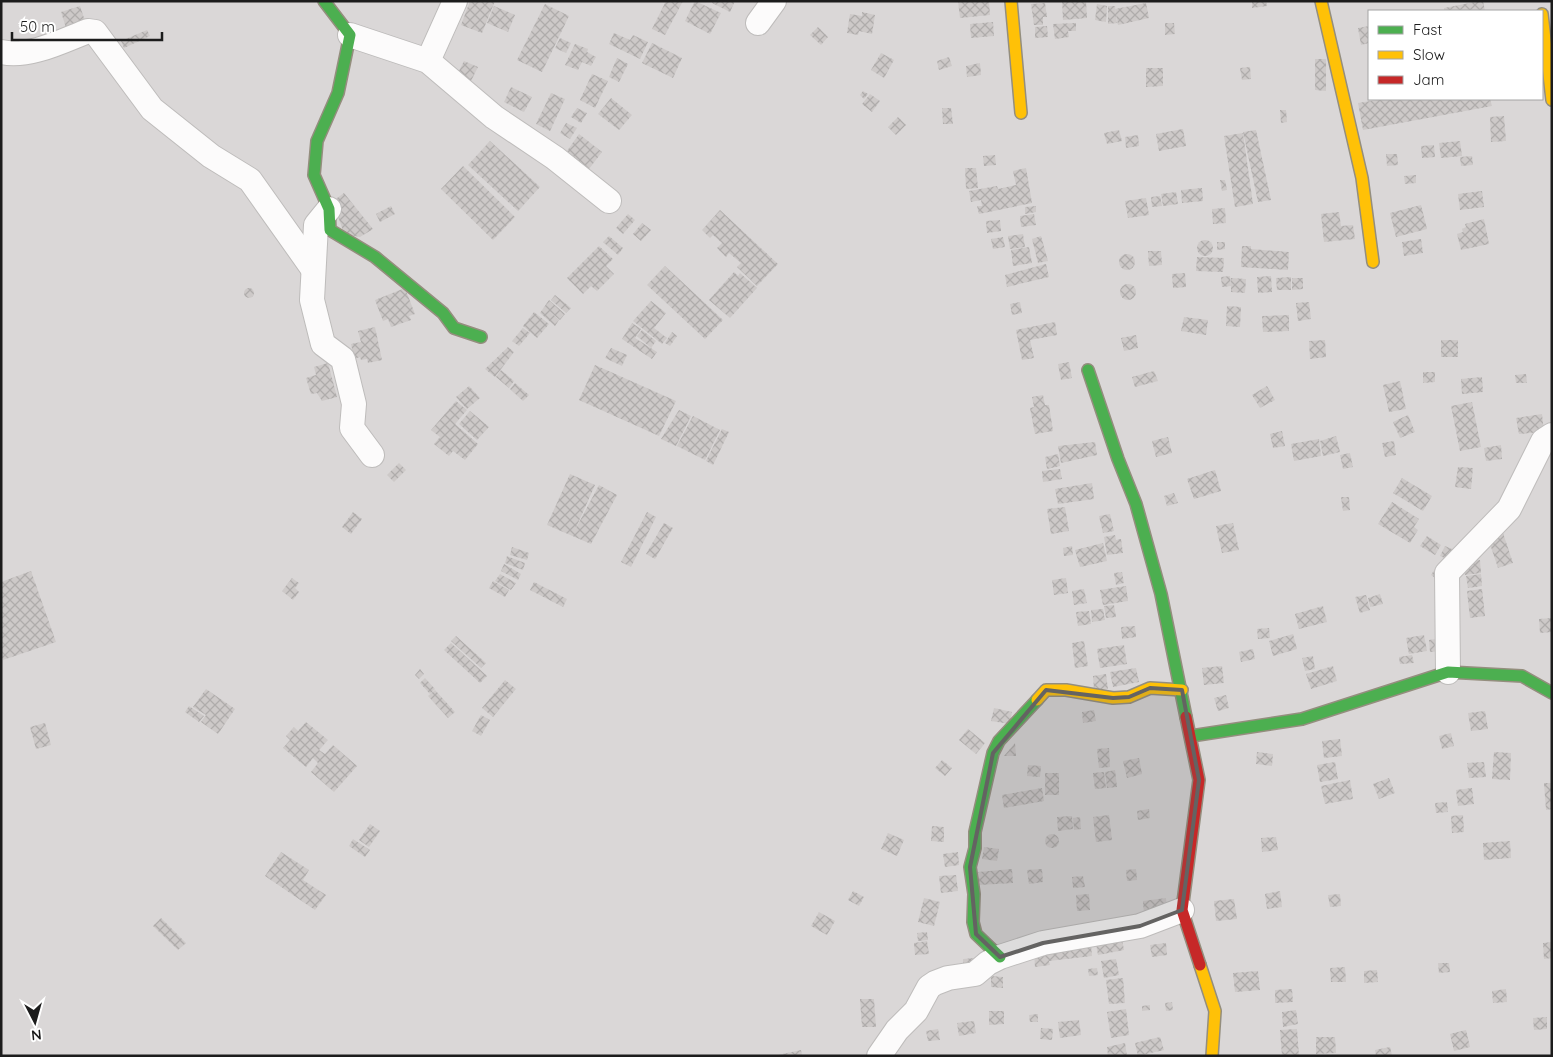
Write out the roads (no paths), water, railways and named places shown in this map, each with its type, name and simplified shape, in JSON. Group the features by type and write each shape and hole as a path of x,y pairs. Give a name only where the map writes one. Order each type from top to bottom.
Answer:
{"street":[{"path":"324,1 350,35 428,61 494,117 555,158 609,202"},
{"path":"428,61 455,1"},
{"path":"758,23 774,1"},
{"path":"1011,1 1021,113"},
{"path":"1321,1 1362,178 1373,262"},
{"path":"1543,22 1552,100"},
{"path":"1,52 25,52 44,48 88,31 95,32 152,108 211,156 250,180 313,268"},
{"path":"350,35 338,93 317,141 314,175 329,209 330,230 375,257 443,313 454,328 481,336"},
{"path":"329,209 316,225 312,300 323,344 343,359 354,404 352,428 372,455"},
{"path":"1088,370 1118,460 1136,504 1161,594 1199,780 1188,851 1182,910 1215,1011 1212,1056"},
{"path":"1448,672 1447,573 1509,509 1543,441 1552,435"},
{"path":"1191,736 1302,719 1448,672 1522,676 1552,693"},
{"path":"1000,957 976,934 973,922 974,894 970,866 975,832 993,753 999,742 1046,690 1066,690 1113,698 1129,697 1150,688 1182,690"},
{"path":"879,1056 897,1030 916,1011 930,987 948,978 976,974 988,963 1000,957 1042,943 1140,926 1182,910"}]}
